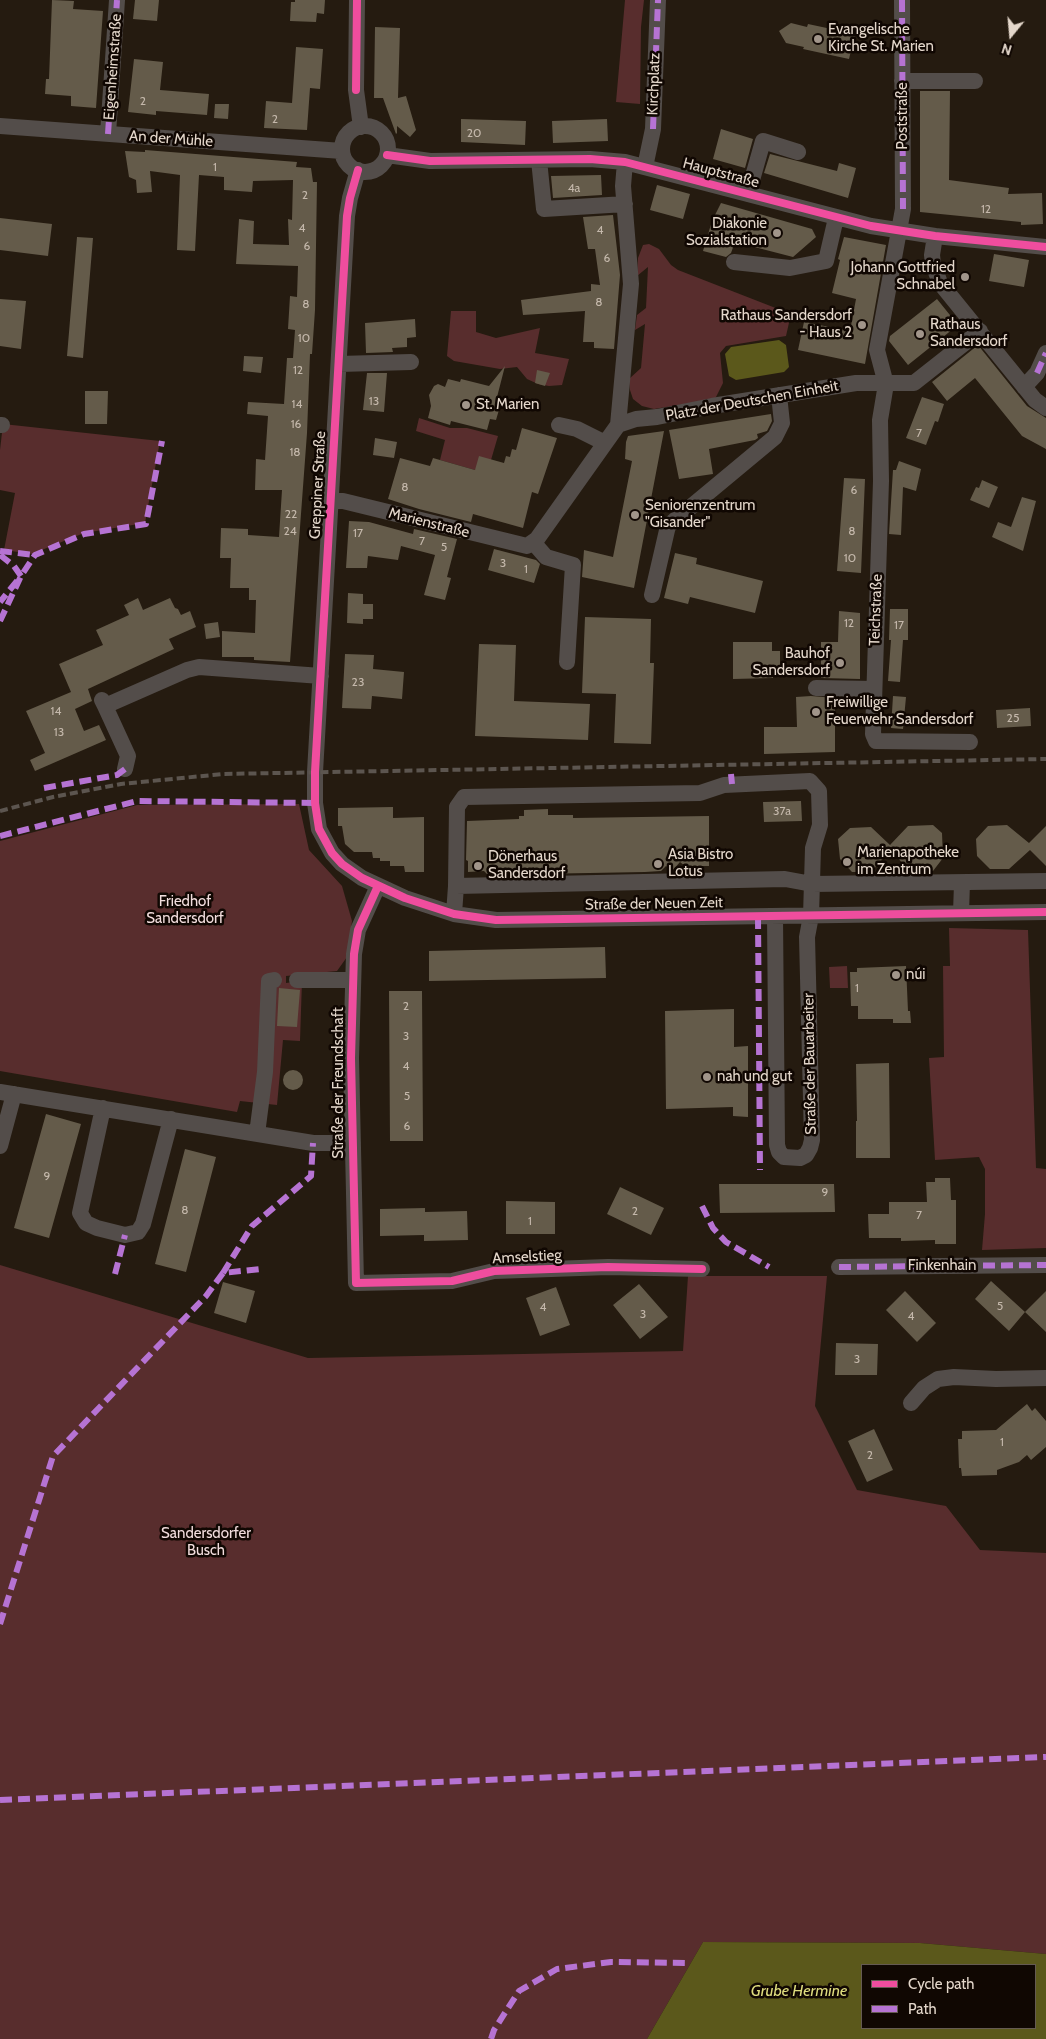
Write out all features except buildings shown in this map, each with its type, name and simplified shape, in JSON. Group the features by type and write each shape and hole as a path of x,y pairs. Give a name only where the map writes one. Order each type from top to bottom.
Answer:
{"street":[{"name":"Eigenheimstraße","path":"108,134 117,0"},
{"path":"358,0 356,90 361,127"},
{"name":"Kirchplatz","path":"645,166 652,129 658,0"},
{"name":"Poststraße","path":"900,231 903,195 902,0"},
{"path":"902,81 975,81"},
{"name":"An der Mühle","path":"0,126 342,151"},
{"path":"361,127 372,128 382,134 387,144 387,154 382,164 376,169 365,172 348,164 342,151 343,142 347,135 361,127"},
{"path":"748,194 763,141 798,152"},
{"name":"Hauptstraße","path":"387,154 430,161 590,159 625,162 836,218 900,231 1046,247"},
{"path":"539,160 544,209 624,204"},
{"path":"567,662 573,565 546,557 530,544 618,425 631,284 624,204 625,162"},
{"name":"Greppiner Straße","path":"315,803 315,772 347,216 358,170"},
{"path":"734,262 790,268 826,261 836,218"},
{"name":"Teichstraße","path":"900,231 877,350 886,384 880,420 881,481 873,734 876,741 970,742"},
{"path":"935,236 932,255 935,273 940,282 1024,387 1035,400 1046,408"},
{"path":"886,384 914,383 980,331"},
{"path":"1024,387 1037,372 1046,353"},
{"path":"339,364 411,362"},
{"name":"Platz der Deutschen Einheit","path":"618,425 636,419 856,383 886,384"},
{"path":"652,595 668,526 775,437 782,423 779,395"},
{"path":"559,425 577,429 605,443"},
{"name":"Marienstraße","path":"331,500 344,501 530,544"},
{"path":"126,769 128,756 104,703 199,667 321,676"},
{"path":"816,688 874,689"},
{"path":"454,914 458,807 464,797 700,793 724,784 810,781 819,791 820,825 813,848 811,916"},
{"name":"Straße der Neuen Zeit","path":"315,803 319,829 332,853 352,872 405,898 454,914 514,920 1046,912"},
{"path":"456,886 785,879 812,884 1046,881"},
{"path":"961,913 962,883"},
{"name":"Straße der Freundschaft","path":"356,1283 351,1058 354,954 358,930 378,886"},
{"name":"Straße der Bauarbeiter","path":"775,916 778,1145 779,1152 784,1157 792,1159 806,1155 812,1140 807,937 811,916"},
{"path":"257,1134 265,1072 268,981 274,980"},
{"path":"297,980 353,980"},
{"name":"Straße der Freundschaft","path":"0,1146 7,1093 313,1143 353,1143"},
{"path":"102,1108 80,1214 86,1223 97,1228 125,1235 138,1232 143,1224 171,1120"},
{"name":"Finkenhain","path":"839,1266 1046,1265"},
{"name":"Amselstieg","path":"356,1283 452,1281 494,1271 608,1267 702,1268"},
{"path":"911,1403 924,1388 938,1379 954,1377 996,1379 1046,1378"}],"green space":[{"path":"625,0 644,0 641,27 640,104 616,102"},
{"path":"649,244 659,249 671,265 678,270 791,314 786,336 726,346 720,353 723,383 715,399 654,409 642,406 633,399 629,379 641,368 645,324 635,330 637,315 646,308 648,267 637,276 638,258 643,245"},
{"path":"451,311 476,311 476,332 496,338 540,328 535,353 569,359 562,385 549,386 538,384 527,379 517,367 500,369 454,361 447,356"},
{"path":"419,418 450,428 467,428 498,436 491,460 475,470 440,460 445,440 416,431"},
{"path":"3,424 160,441 145,523 84,533 32,554 4,550 15,493 0,490 0,450"},
{"name":"Friedhof Sandersdorf","path":"299,804 309,850 342,886 352,921 347,957 337,971 286,976 286,983 302,981 300,1041 283,1040 277,1105 240,1101 237,1112 0,1071 0,841 137,805"},
{"path":"949,928 1028,930 1036,1168 1046,1169 1046,1248 982,1250 985,1214 985,1169 979,1157 935,1160 929,1058 944,1057 943,966 950,966"},
{"path":"847,966 848,988 830,988 829,967"},
{"name":"Sandersdorfer Busch","path":"0,1265 308,1358 683,1351 688,1276 827,1276 815,1406 857,1490 946,1506 980,1550 1046,1553 1046,1954 920,1943 703,1942 647,2039 0,2039"}],"water":[{"path":"779,340 786,345 789,367 784,372 736,380 729,376 725,354 731,347"},
{"name":"Grube Hermine","path":"703,1942 920,1943 1046,1954 1046,2039 647,2039"}],"railway":[{"path":"0,811 53,797 121,784 223,774 1046,759"}],"marked path":[{"path":"108,134 117,0"},
{"path":"653,129 658,0"},
{"path":"902,0 903,209"},
{"path":"1037,373 1046,353"},
{"path":"0,621 21,576 35,555 84,534 146,524 162,441"},
{"path":"0,551 35,555"},
{"path":"0,555 14,566 21,576 0,602"},
{"path":"44,788 117,775 125,769"},
{"path":"731,774 732,784"},
{"path":"0,836 137,801 315,803"},
{"path":"758,917 760,1170"},
{"path":"223,1273 252,1226 311,1176 313,1143"},
{"path":"702,1206 713,1228 726,1242 769,1267"},
{"path":"115,1274 125,1235"},
{"path":"839,1267 1046,1265"},
{"path":"0,1624 53,1456 206,1296 223,1273 260,1269"},
{"path":"0,1800 1046,1757"},
{"path":"491,2039 494,2030 519,1991 557,1969 611,1962 685,1963"}],"cycle path":[{"path":"356,90 357,0"},
{"path":"387,155 430,161 590,159 625,162 871,226 935,236 1046,247"},
{"path":"358,170 347,216 315,772 315,803 319,829 332,853 342,864 362,878 405,898 454,914 496,920 1046,912"},
{"path":"378,886 358,930 354,954 351,1058 356,1283 452,1281 494,1271 608,1267 702,1269"}],"place":[{"name":"Evangelische Kirche St. Marien","path":"818,39"},
{"name":"Diakonie Sozialstation","path":"777,233"},
{"name":"Johann Gottfried Schnabel","path":"965,277"},
{"name":"Rathaus Sandersdorf - Haus 2","path":"862,325"},
{"name":"Rathaus Sandersdorf","path":"920,334"},
{"name":"St. Marien","path":"466,405"},
{"name":"Seniorenzentrum \"Gisander\"","path":"635,515"},
{"name":"Bauhof Sandersdorf","path":"840,663"},
{"name":"Freiwillige Feuerwehr Sandersdorf","path":"816,712"},
{"name":"Marienapotheke im Zentrum","path":"847,862"},
{"name":"Asia Bistro Lotus","path":"658,864"},
{"name":"Dönerhaus Sandersdorf","path":"478,866"},
{"name":"núi","path":"896,975"},
{"name":"nah und gut","path":"707,1077"}]}
